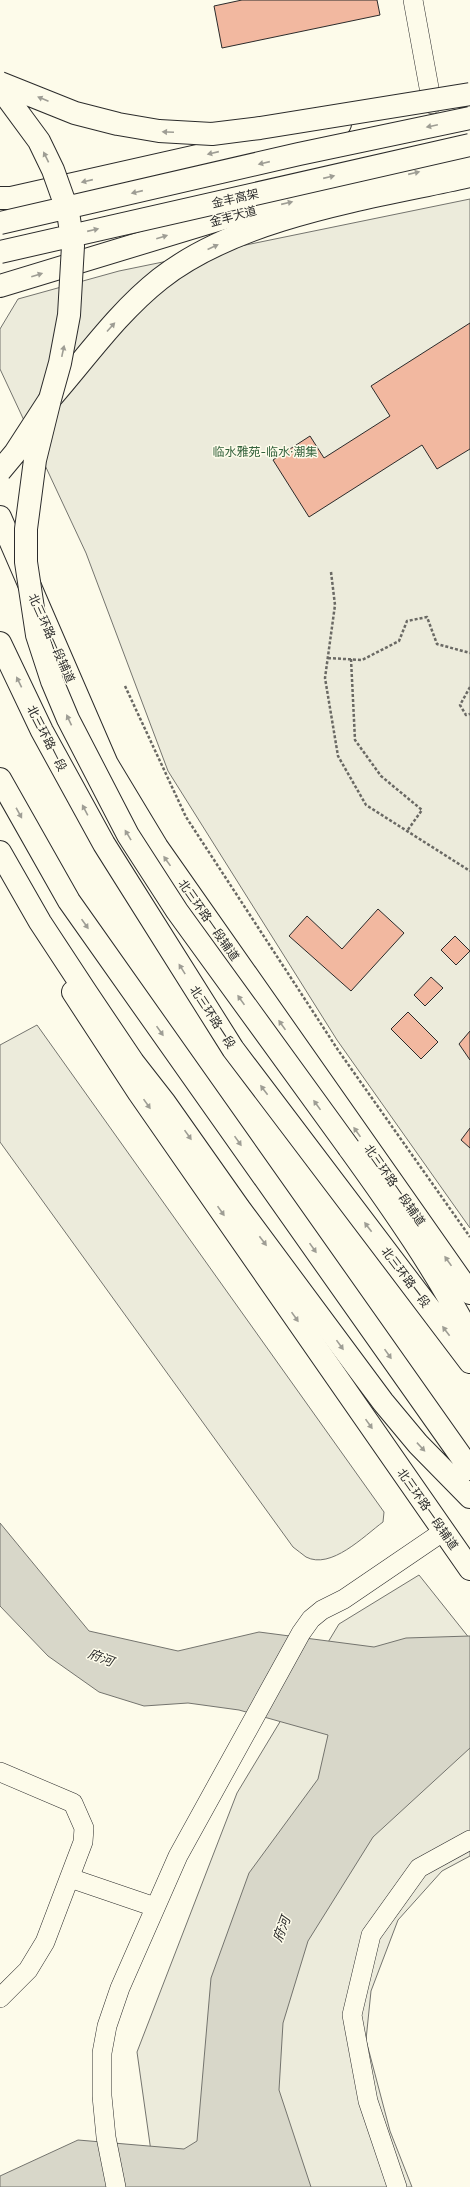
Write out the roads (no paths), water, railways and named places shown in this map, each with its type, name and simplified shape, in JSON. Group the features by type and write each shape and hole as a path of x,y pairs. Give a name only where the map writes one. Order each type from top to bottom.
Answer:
{"main road":[{"path":"0,83 75,112 118,124 159,131 212,134 470,94"},
{"path":"0,88 39,141 62,190 68,212 73,246 69,315 60,363 35,460 26,529 26,562 37,635 52,681 68,719 128,835 177,911 349,1148 432,1268 470,1336"},
{"path":"0,198 19,197 432,104 470,94"},
{"path":"0,223 299,154 470,118"},
{"name":"金丰高架","path":"0,252 470,145"},
{"name":"金丰大道","path":"0,286 224,218 470,159"},
{"path":"0,471 15,453 50,399 95,345 142,294 161,278 204,251 260,226 339,205 470,176"},
{"name":"北三环路一段辅道","path":"0,518 107,764 157,847 470,1293"},
{"name":"北三环路一段","path":"0,643 42,731 104,844 233,1049 470,1362"},
{"path":"0,779 69,901 470,1469"},
{"path":"0,852 40,922 133,1062 165,1103 239,1208 383,1402 418,1444 470,1497"},
{"name":"北三环路一段辅道","path":"0,869 49,955 139,1093 470,1569"}],"street":[{"path":"413,0 432,104"},
{"path":"116,2187 106,2137 102,2096 102,2053 107,2026 120,1988 178,1856 248,1732 301,1633 311,1619 322,1610 344,1599 444,1532"},
{"path":"0,1772 73,1803 84,1828 83,1842 45,1942 34,1962 0,1998"},
{"path":"397,2187 368,2101 352,2015 371,1935 419,1868 470,1840"},
{"path":"70,1878 155,1907"}],"water":[{"name":"府河","path":"0,1523 89,1631 178,1651 259,1632 374,1647 406,1638 470,1636 470,1748 373,1837 308,1941 283,2023 279,2090 311,2187 0,2187 0,2176 78,2140 184,2149 197,2141 211,1978 249,1873 318,1779 328,1735 239,1710 188,1703 144,1706 99,1692 48,1656 0,1606"}],"park label":[{"name":"临水雅苑-临水·潮集","path":"265,451"}]}
